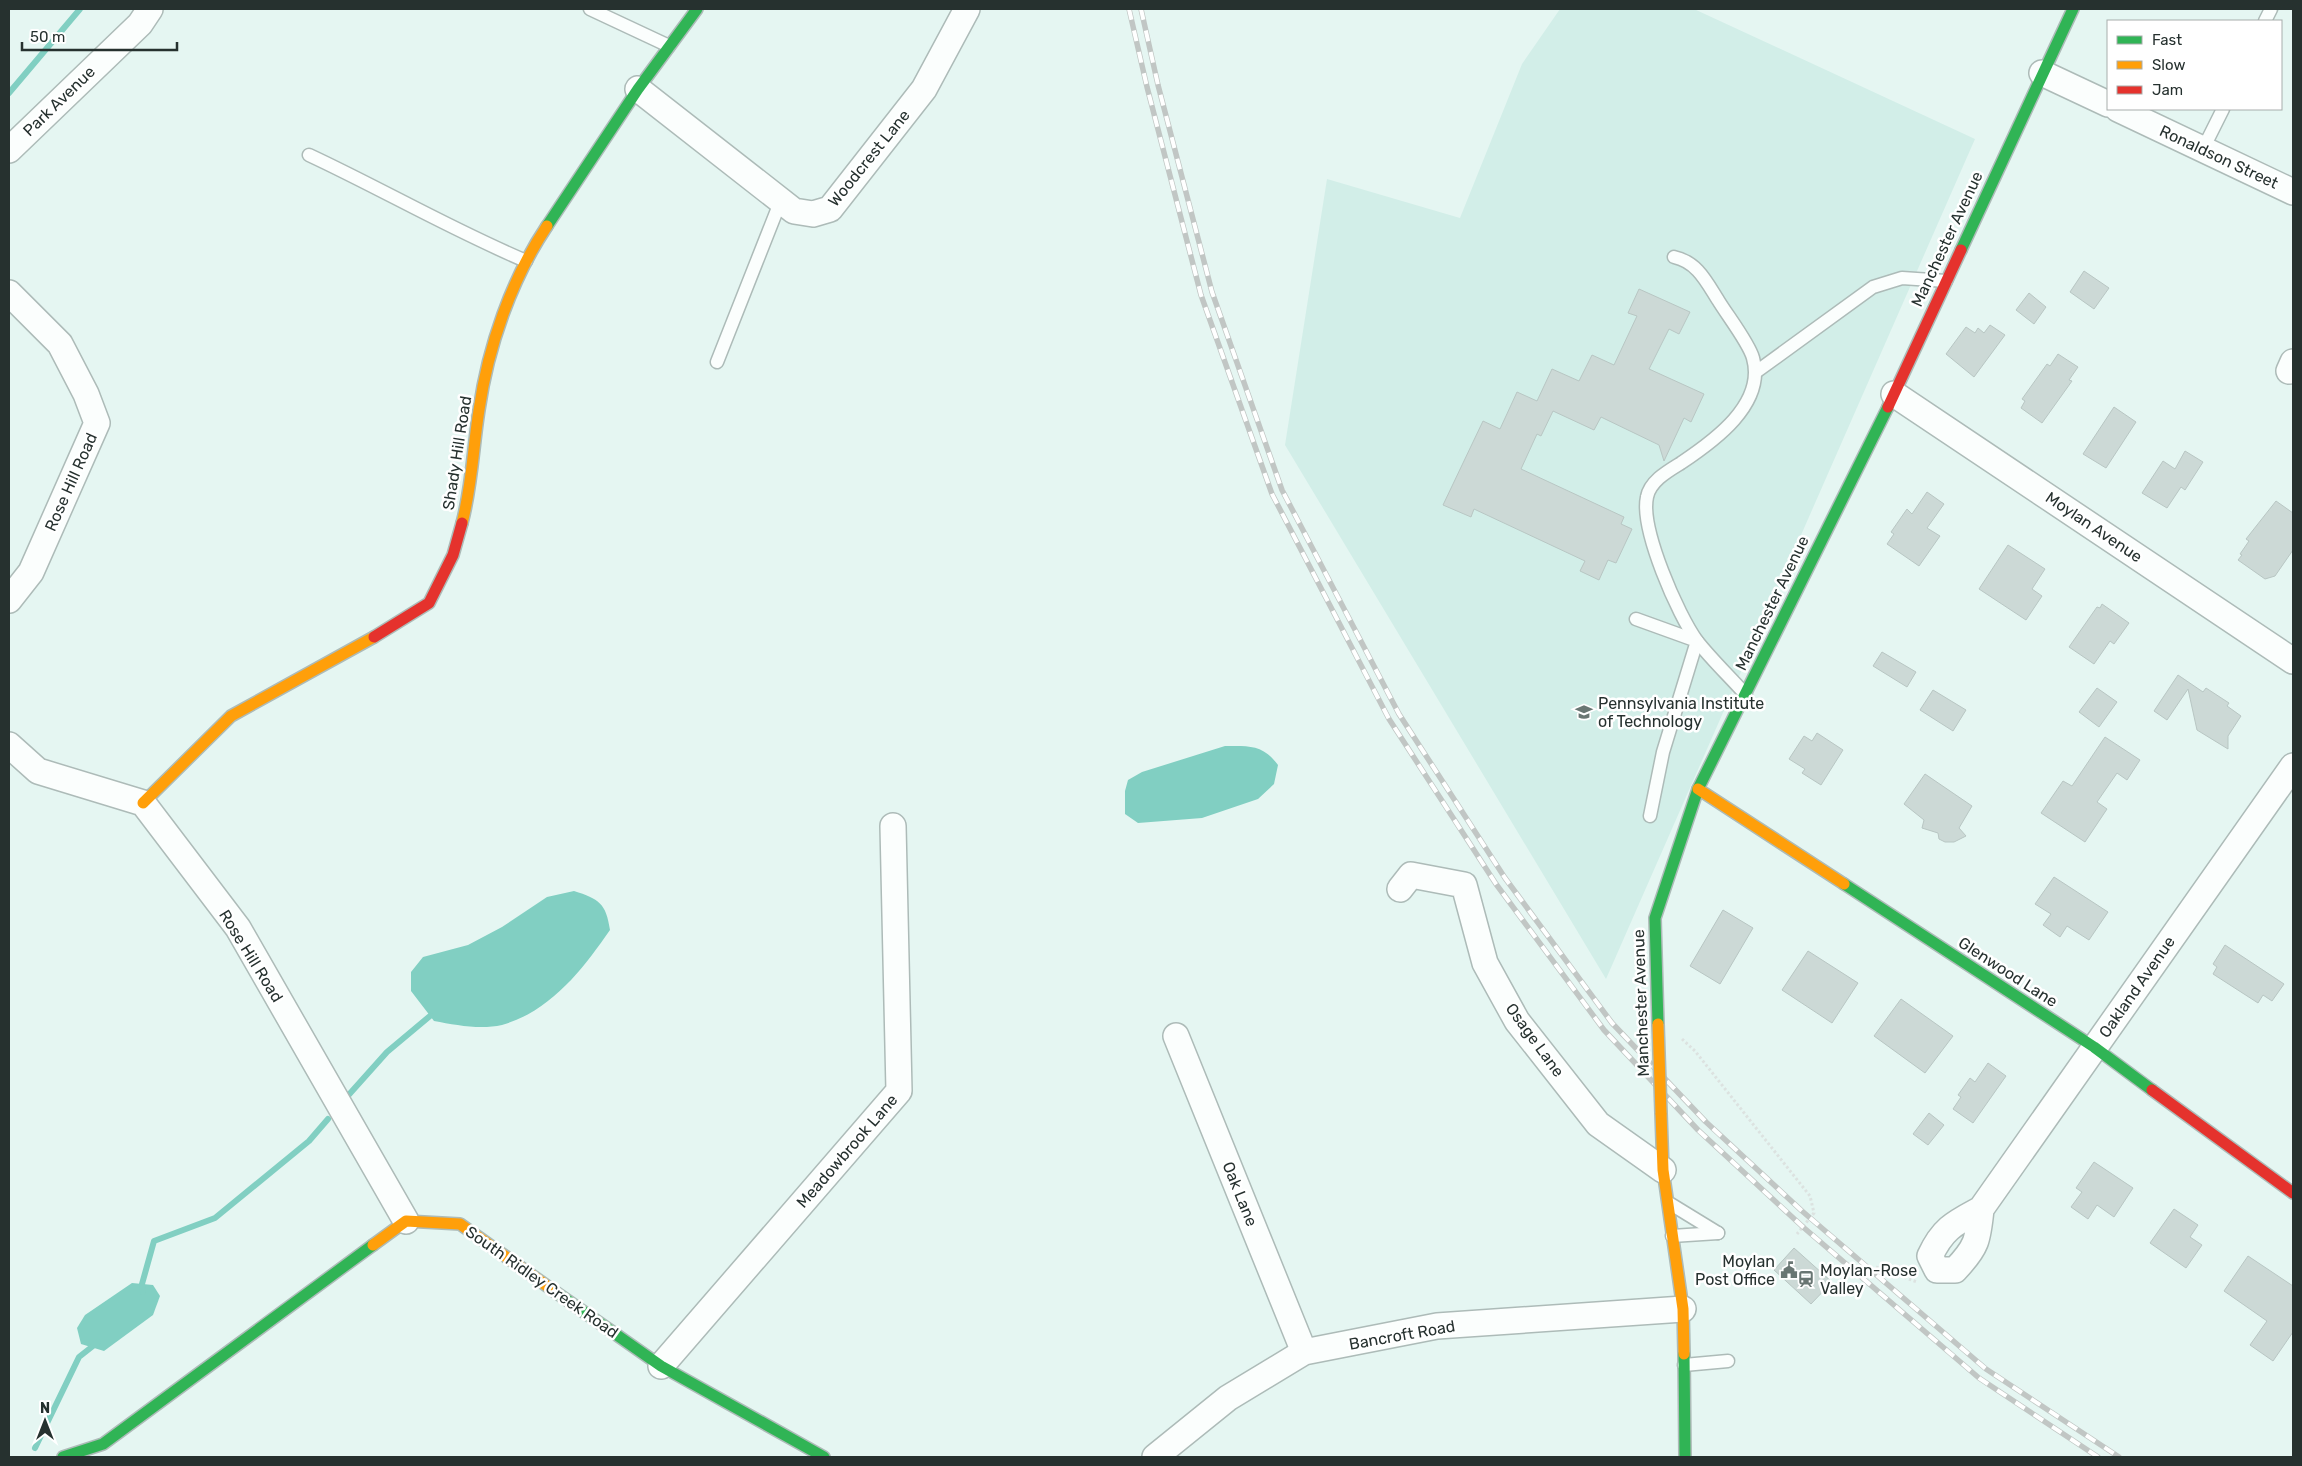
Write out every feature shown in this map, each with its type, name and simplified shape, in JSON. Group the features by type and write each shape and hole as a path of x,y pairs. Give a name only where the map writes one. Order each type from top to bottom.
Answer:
{"street":[{"name":"Park Avenue","path":"9,150 140,24 150,9"},
{"name":"Shady Hill Road","path":"143,802 231,716 365,644 429,603 454,555 467,505 479,408 497,331 526,261 531,250 638,89 697,9"},
{"name":"Woodcrest Lane","path":"638,89 794,211 813,214 830,209 924,89 967,9"},
{"name":"Manchester Avenue","path":"1685,1457 1682,1309 1663,1170 1655,918 1698,790 1894,394 2042,72 2073,9"},
{"path":"2042,72 2107,104"},
{"name":"Ronaldson Street","path":"2120,110 2293,192"},
{"name":"Rose Hill Road","path":"9,293 60,344 86,394 97,423 31,572 9,600"},
{"name":"Moylan Avenue","path":"1894,394 2293,661"},
{"path":"9,745 38,771 143,802"},
{"name":"Oakland Avenue","path":"1981,1209 1978,1238 1968,1256 1955,1270 1937,1270 1930,1256 1939,1237 1956,1223 1981,1209 2293,766"},
{"name":"Glenwood Lane","path":"1698,790 2094,1048 2293,1193"},
{"name":"Rose Hill Road","path":"143,802 238,928 406,1221"},
{"name":"Meadowbrook Lane","path":"661,1366 900,1091 893,826"},
{"name":"Osage Lane","path":"1400,889 1411,875 1464,885 1485,963 1518,1021 1598,1124 1663,1170"},
{"name":"Oak Lane","path":"1176,1036 1304,1352"},
{"path":"63,1457 103,1444 406,1221"},
{"name":"South Ridley Creek Road","path":"406,1221 460,1224 661,1366 824,1457"},
{"name":"Bancroft Road","path":"1155,1457 1228,1398 1304,1352 1437,1326 1682,1309"}],"lane":[{"path":"590,9 669,46"},
{"path":"2204,149 2223,110"},
{"path":"309,155 371,184 475,240 526,261"},
{"path":"717,362 781,200"},
{"path":"1674,257 1686,260 1701,273 1752,356 1756,372 1747,400 1732,422 1700,450 1663,474 1652,486 1647,496 1647,516 1657,557 1680,610 1697,641 1746,695"},
{"path":"1756,372 1873,287 1902,278 1946,281"},
{"path":"1636,619 1697,641"},
{"path":"1650,816 1663,752 1697,641"},
{"path":"1667,1201 1718,1233 1672,1236"},
{"path":"1684,1365 1728,1361"}],"path":[{"path":"1677,1034 1695,1051 1810,1196 1814,1213 1797,1234"},
{"path":"1876,1267 1918,1283 1932,1278 1937,1270"}],"shaded area":[{"name":"Pennsylvania Institute of Technology","path":"1560,9 1694,9 1975,139 1606,979 1285,445 1327,179 1460,218 1522,64"},
{"path":"1225,746 1248,746 1261,750 1267,753 1278,765 1274,784 1258,799 1202,818 1138,823 1125,814 1125,791 1128,780 1142,772"},
{"path":"574,891 600,903 606,914 610,930 577,974 551,999 536,1010 502,1025 477,1027 459,1025 434,1021 411,991 411,972 423,957 468,945 502,927 547,897"},
{"path":"132,1283 153,1285 160,1296 153,1315 104,1351 81,1344 77,1328 85,1315"}],"building":[{"path":"2084,271 2109,288 2094,309 2070,292"},
{"path":"1639,289 1690,312 1679,334 1669,329 1649,369 1704,394 1691,422 1684,418 1664,461 1659,445 1601,417 1594,430 1553,411 1541,436 1537,434 1521,469 1624,517 1621,524 1632,529 1616,563 1608,560 1599,580 1580,571 1585,561 1474,509 1471,517 1443,505 1483,421 1500,429 1517,392 1537,401 1552,369 1579,381 1592,355 1614,365 1637,316 1628,313"},
{"path":"2029,293 2046,307 2034,324 2016,310"},
{"path":"1990,325 2005,335 1974,377 1946,354 1966,327 1975,333 1978,328 1984,333"},
{"path":"2058,354 2078,367 2069,380 2072,381 2042,423 2021,408 2025,401 2022,399 2047,364 2050,366"},
{"path":"2114,407 2136,422 2106,468 2083,454"},
{"path":"2185,451 2203,462 2185,490 2181,487 2167,508 2142,493 2163,461 2175,469"},
{"path":"1927,492 1944,504 1927,528 1940,536 1919,566 1887,544 1894,534 1891,532 1907,509 1912,514"},
{"path":"2276,501 2293,513 2293,550 2275,576 2265,579 2238,560 2249,541 2246,539"},
{"path":"2008,545 2045,569 2032,589 2042,596 2026,620 1979,589"},
{"path":"2102,604 2129,623 2114,644 2110,641 2094,664 2069,647 2097,607 2100,608"},
{"path":"1882,652 1916,672 1907,687 1873,666"},
{"path":"2178,675 2203,692 2206,688 2229,703 2227,706 2241,716 2228,736 2228,749 2197,730 2188,689 2167,720 2154,711"},
{"path":"2097,688 2117,702 2099,727 2079,712"},
{"path":"1933,690 1966,710 1953,731 1920,710"},
{"path":"1817,733 1843,750 1821,785 1802,773 1805,769 1789,759 1804,736 1812,741"},
{"path":"2105,737 2140,760 2127,780 2117,773 2097,802 2107,809 2085,842 2041,813 2063,781 2072,786"},
{"path":"1925,774 1972,806 1959,828 1966,836 1954,842 1945,842 1939,839 1938,833 1922,828 1924,820 1904,804"},
{"path":"2054,877 2108,912 2089,940 2067,926 2060,937 2043,925 2051,914 2035,904"},
{"path":"1723,910 1753,928 1720,984 1690,966"},
{"path":"2225,945 2284,984 2272,1001 2263,995 2258,1003 2213,974 2217,967 2213,964"},
{"path":"1808,951 1858,983 1832,1023 1782,990"},
{"path":"1901,999 1953,1036 1925,1073 1874,1036"},
{"path":"1988,1063 2006,1076 1973,1123 1953,1109 1961,1097 1958,1095 1970,1078 1975,1082"},
{"path":"1929,1113 1944,1125 1928,1145 1913,1134"},
{"path":"2094,1162 2133,1188 2114,1217 2097,1205 2088,1219 2071,1207 2082,1192 2076,1188"},
{"path":"2174,1209 2198,1225 2190,1237 2202,1245 2186,1268 2150,1243"},
{"name":"Moylan-Rose Valley","path":"1794,1248 1832,1282 1811,1304 1774,1270"},
{"path":"2248,1256 2293,1286 2293,1332 2273,1361 2250,1345 2267,1321 2224,1291"}],"waterway":[{"path":"9,93 80,9"},
{"path":"345,1099 387,1052 430,1016"},
{"path":"143,1292 142,1284 154,1241 215,1218 309,1141 328,1119"},
{"path":"35,1448 79,1357 98,1342"}],"railway":[{"path":"1129,9 1147,87 1201,295 1272,494 1389,719 1496,884 1604,1030 1698,1130 1803,1227 1979,1378 2098,1457"},
{"path":"1141,9 1158,85 1212,292 1282,490 1399,714 1505,878 1612,1023 1706,1122 1802,1211 1986,1369 2119,1457"}],"traffic: fast":[{"path":"547,226 638,89 697,9"},
{"path":"1961,250 2073,9"},
{"path":"1658,1024 1655,918 1698,789 1888,407"},
{"path":"1844,884 2094,1047 2152,1090"},
{"path":"63,1457 103,1444 373,1245"},
{"path":"554,1291 661,1366 824,1457"},
{"path":"1684,1354 1685,1457"}],"traffic: slow":[{"path":"462,523 488,362 512,291 522,269 547,226"},
{"path":"143,803 231,716 374,637"},
{"path":"1698,789 1844,884"},
{"path":"1658,1024 1661,1113"},
{"path":"1661,1113 1663,1170 1683,1309 1684,1354"},
{"path":"373,1245 406,1221 460,1224 554,1291"}],"traffic: jam":[{"path":"1888,407 1961,250"},
{"path":"374,637 429,603 453,555 462,523"},
{"path":"2152,1090 2293,1193"}],"place":[{"name":"Pennsylvania Institute of Technology","path":"1584,712"},
{"name":"Moylan Post Office","path":"1789,1270"},
{"name":"Moylan-Rose Valley","path":"1806,1279"}]}
